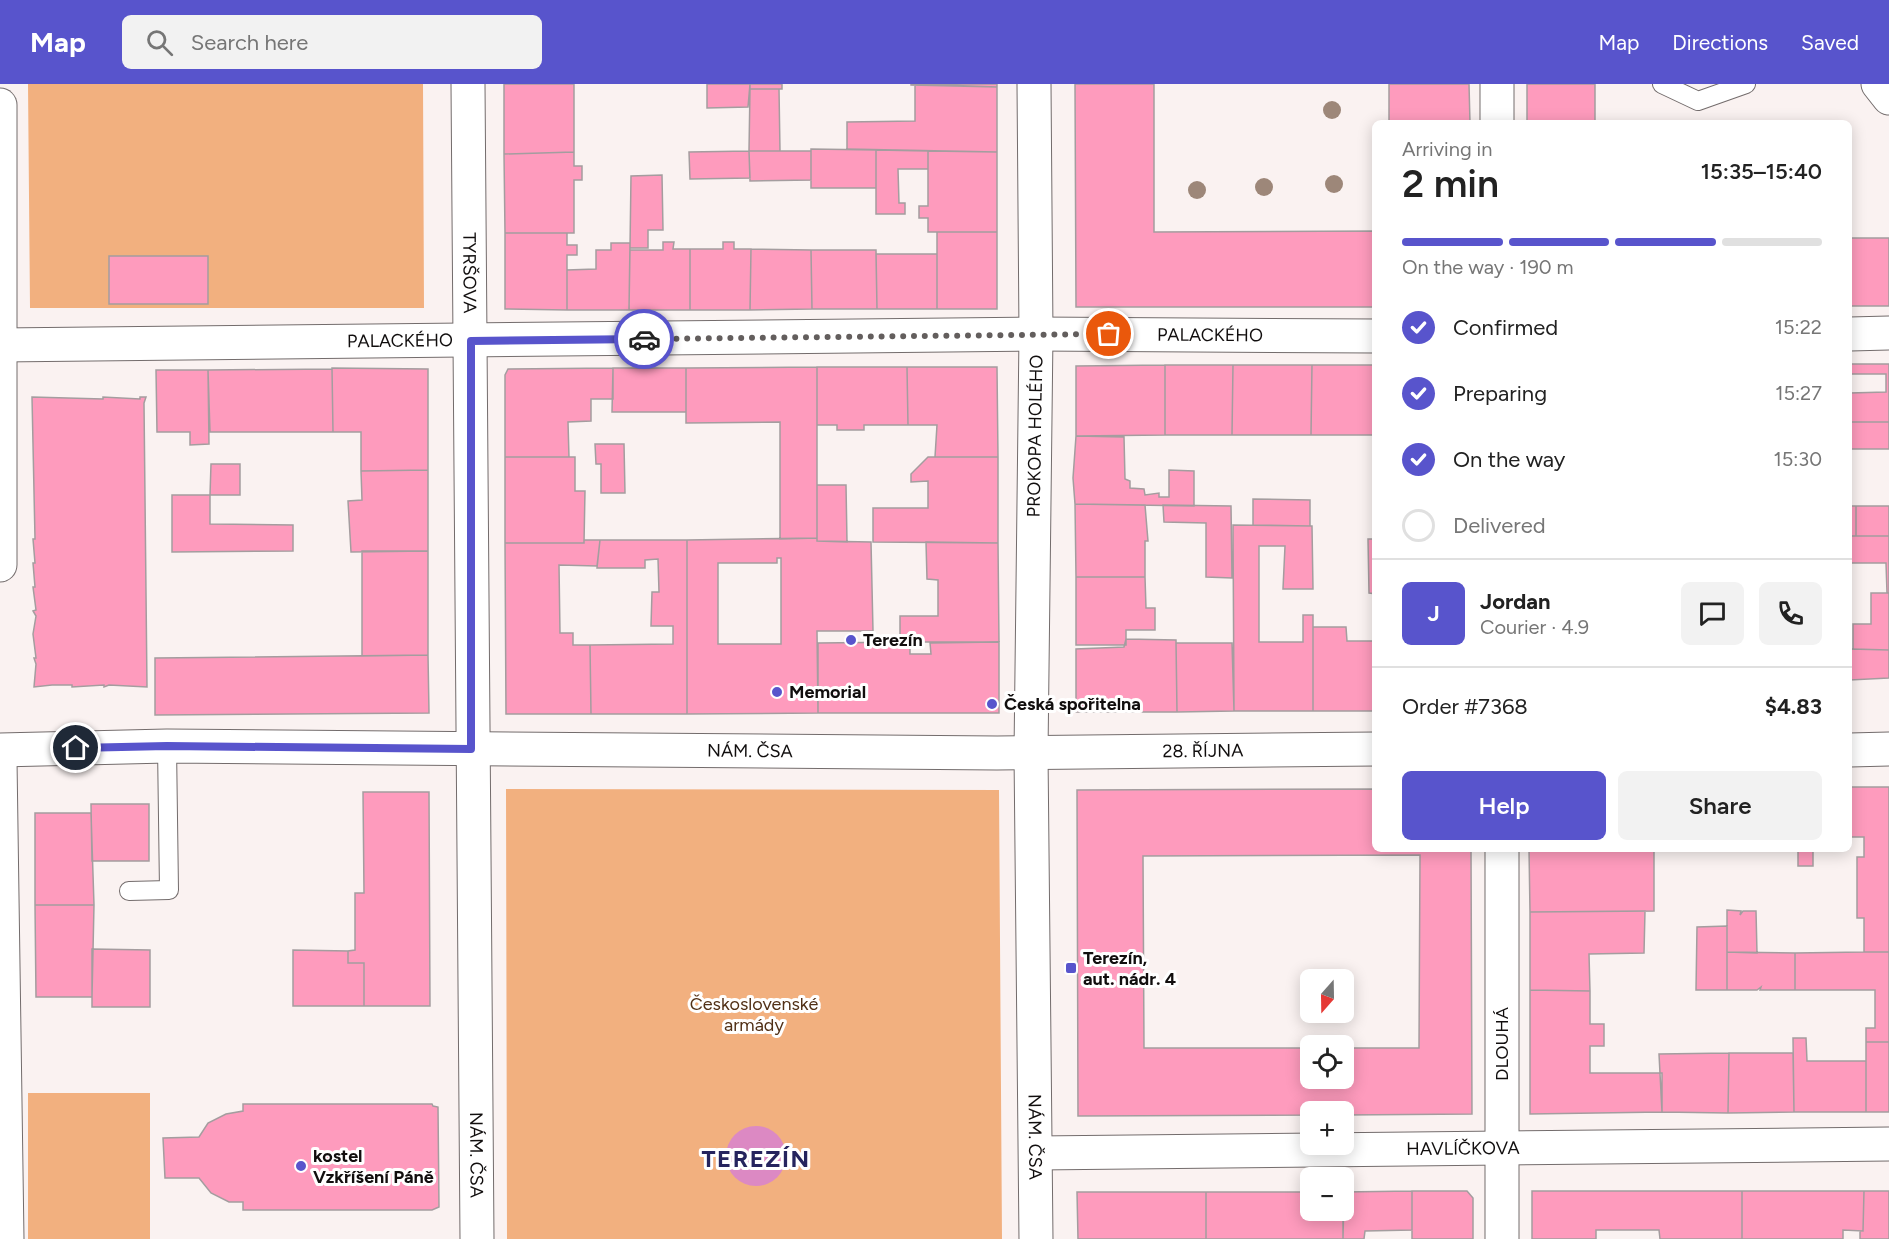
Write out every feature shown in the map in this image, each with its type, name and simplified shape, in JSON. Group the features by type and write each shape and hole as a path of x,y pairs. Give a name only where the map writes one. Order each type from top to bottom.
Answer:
{"street":[{"name":"TYRŠOVA","path":"468,84 471,341 471,749"},
{"name":"PROKOPA HOLÉHO","path":"1031,753 1036,334 1034,84"},
{"path":"1497,84 1497,120"},
{"path":"1878,84 1889,98"},
{"path":"0,105 0,565"},
{"path":"1852,334 1889,333"},
{"name":"PALACKÉHO","path":"0,345 1036,334 1372,336"},
{"path":"0,750 167,746 471,749"},
{"name":"NÁM. ČSA","path":"477,1239 479,1157 471,749 1031,753 1037,1154 1036,1239"},
{"name":"28. ŘÍJNA","path":"1031,753 1372,749"},
{"path":"1852,750 1889,749"},
{"path":"0,760 7,1239"},
{"name":"DLOUHÁ","path":"1502,852 1502,1239"},
{"name":"HAVLÍČKOVA","path":"1037,1154 1889,1144"}],"lane":[{"path":"1662,84 1698,101 1746,84"},
{"path":"129,891 169,890 167,746"}],"green space":[{"path":"28,84 423,84 424,308 30,308"},
{"name":"Československé armády","path":"506,789 999,790 1002,1239 507,1239"},
{"path":"28,1093 150,1093 150,1239 28,1239"}],"shaded area":[{"path":"750,1126 762,1126 773,1131 781,1139 786,1156 784,1168 773,1181 762,1186 750,1186 739,1181 731,1173 726,1162 726,1150 731,1139 739,1131"}],"building":[{"path":"504,84 574,84 574,152 504,154"},
{"path":"707,84 750,84 748,107 707,108"},
{"path":"750,84 782,84 782,89 750,89"},
{"path":"915,84 997,87 997,152 847,149 847,122 915,121"},
{"path":"997,84 997,87 911,85"},
{"path":"1075,84 1154,84 1154,232 1372,231 1372,307 1076,307"},
{"path":"1389,84 1469,84 1470,120 1389,120"},
{"path":"1527,84 1595,84 1595,120 1527,120"},
{"path":"750,89 779,89 780,151 749,151"},
{"path":"811,149 876,150 876,188 811,188"},
{"path":"876,150 928,151 928,169 898,169 899,203 905,203 905,214 876,214"},
{"path":"749,151 811,151 811,180 750,181"},
{"path":"749,151 750,178 690,179 689,152"},
{"path":"928,151 997,152 997,232 928,232 928,218 919,218 919,206 928,206"},
{"path":"574,152 574,166 582,166 582,180 574,180 574,233 505,233 504,154"},
{"path":"662,175 663,230 648,230 648,248 630,248 631,176"},
{"path":"937,232 997,232 997,309 937,309"},
{"path":"505,233 567,233 567,245 577,245 577,255 567,255 567,310 505,309"},
{"path":"1852,238 1889,238 1889,306 1852,306"},
{"path":"663,242 674,242 673,249 690,249 690,310 629,310 630,250 663,250"},
{"path":"723,242 734,242 734,249 751,249 750,310 690,310 690,249 723,249"},
{"path":"611,243 630,243 629,310 567,310 567,270 596,269 596,250 611,250"},
{"path":"751,249 811,250 812,309 750,310"},
{"path":"811,250 876,250 877,309 812,309"},
{"path":"876,254 937,254 937,309 877,309"},
{"path":"109,256 208,256 208,304 109,304"},
{"path":"1852,364 1889,364 1889,422 1852,422 1852,393 1886,392 1886,374 1852,374"},
{"path":"1165,365 1233,365 1232,435 1165,435"},
{"path":"1165,365 1165,435 1076,436 1076,366"},
{"path":"1233,365 1312,365 1311,435 1232,435"},
{"path":"1312,365 1372,365 1372,435 1311,435"},
{"path":"817,367 907,367 908,425 864,425 864,430 837,430 837,425 817,425"},
{"path":"817,367 817,538 780,539 780,422 686,423 686,368"},
{"path":"907,367 997,367 998,457 935,457 937,425 908,425"},
{"path":"332,368 428,369 428,470 361,471 361,432 333,432"},
{"path":"613,368 686,368 686,412 612,412"},
{"path":"613,368 613,399 591,399 591,421 568,422 569,457 505,457 505,375 508,369"},
{"path":"332,369 333,432 210,432 208,370"},
{"path":"156,370 208,370 209,444 190,445 190,432 157,432"},
{"path":"32,397 140,399 140,397 146,397 144,403 147,687 52,685 34,687 36,664 34,658 36,658 33,634 36,616 33,611 36,610 33,587 35,587 33,563 35,563 33,539 35,539"},
{"path":"1852,422 1889,422 1889,449 1852,449"},
{"path":"1076,436 1124,437 1125,479 1130,481 1130,488 1144,489 1145,495 1159,493 1159,497 1169,497 1169,470 1194,471 1194,506 1075,504 1073,478"},
{"path":"595,444 624,444 625,493 601,493 601,464 596,464"},
{"path":"505,457 575,457 575,491 585,491 584,543 505,543"},
{"path":"928,457 998,457 998,543 873,542 873,508 928,508 928,481 911,482 911,474"},
{"path":"211,464 240,464 240,495 210,495"},
{"path":"428,470 428,551 351,552 348,501 362,500 361,471"},
{"path":"817,485 846,485 847,542 817,541"},
{"path":"172,495 210,495 210,524 293,525 293,551 172,552"},
{"path":"1253,499 1310,500 1310,526 1253,525"},
{"path":"1075,504 1145,505 1148,541 1145,541 1145,577 1076,577"},
{"path":"1163,505 1231,506 1232,578 1206,577 1206,523 1164,522"},
{"path":"1852,506 1856,506 1856,536 1852,536"},
{"path":"1856,506 1889,506 1889,536 1856,536"},
{"path":"1233,525 1312,526 1313,589 1283,589 1285,546 1259,546 1259,642 1303,642 1303,615 1313,615 1313,711 1234,711"},
{"path":"1852,536 1889,536 1889,593 1887,593 1886,563 1852,563"},
{"path":"817,538 817,541 871,542 873,631 817,631 818,713 687,714 687,540","holes":["777,558 781,558 781,644 718,644 718,563 777,563"]},
{"path":"1368,539 1372,539 1372,593 1369,593"},
{"path":"584,540 600,540 597,566 559,565 560,633 573,633 573,645 590,645 591,714 506,714 505,543 584,543"},
{"path":"600,540 687,540 687,714 591,714 590,645 673,644 673,626 651,626 652,592 659,592 658,559 645,560 645,568 597,568"},
{"path":"926,542 998,543 999,642 900,642 900,616 938,616 938,580 927,579"},
{"path":"362,551 428,551 428,655 362,656"},
{"path":"1076,577 1145,577 1146,608 1155,608 1155,630 1126,630 1126,645 1076,645"},
{"path":"1871,593 1889,593 1889,650 1853,649 1853,624 1871,624"},
{"path":"1313,627 1346,627 1347,641 1372,641 1372,711 1313,711"},
{"path":"1126,639 1176,640 1177,712 1076,712 1076,649 1124,647"},
{"path":"910,642 910,654 931,654 930,643 999,642 999,713 818,713 818,643"},
{"path":"1176,643 1232,643 1234,711 1177,712"},
{"path":"1852,649 1889,650 1889,678 1852,680"},
{"path":"428,655 429,713 155,715 155,658"},
{"path":"1852,787 1889,787 1889,952 1864,952 1864,918 1857,918 1857,857 1864,857 1864,837 1852,837"},
{"path":"1372,789 1372,852 1471,852 1472,1114 1354,1115 1354,1101 1300,1101 1300,1115 1078,1116 1077,790","holes":["1420,855 1419,1048 1354,1048 1354,1089 1300,1089 1300,1048 1144,1048 1143,856"]},
{"path":"363,792 429,792 430,1006 364,1006 364,963 348,963 348,951 355,950 355,893 364,893"},
{"path":"91,804 149,804 149,861 92,861"},
{"path":"35,813 91,813 94,905 35,905"},
{"path":"1529,852 1654,852 1654,911 1530,912"},
{"path":"1798,852 1813,852 1813,866 1798,866"},
{"path":"35,905 94,905 92,997 36,997"},
{"path":"1727,910 1741,911 1740,915 1743,911 1756,911 1757,953 1727,952"},
{"path":"1645,911 1644,953 1589,954 1590,991 1530,990 1530,912"},
{"path":"1727,926 1727,990 1696,990 1697,927"},
{"path":"92,949 150,950 150,1007 92,1007"},
{"path":"293,950 348,951 348,963 364,963 364,1006 293,1006"},
{"path":"1727,952 1795,953 1795,990 1760,990 1761,987 1757,990 1727,990"},
{"path":"1889,952 1889,1042 1866,1042 1866,1028 1875,1028 1875,990 1795,990 1795,953"},
{"path":"1530,990 1590,991 1590,1024 1604,1024 1604,1046 1590,1046 1590,1073 1662,1073 1662,1112 1530,1114"},
{"path":"1793,1038 1806,1038 1807,1061 1866,1061 1866,1112 1794,1112"},
{"path":"1866,1042 1889,1042 1889,1112 1866,1112"},
{"path":"1729,1053 1793,1053 1794,1112 1728,1113"},
{"path":"1729,1053 1728,1113 1662,1112 1659,1054"},
{"name":"kostel Vzkříšení Páně","path":"243,1104 432,1104 438,1107 439,1207 432,1210 243,1210 243,1202 229,1202 211,1193 199,1178 165,1178 163,1138 199,1137 208,1123 226,1114 243,1111"},
{"path":"1412,1191 1412,1230 1365,1231 1364,1239 1343,1239 1343,1221 1354,1221 1354,1192"},
{"path":"1412,1191 1467,1191 1473,1198 1473,1239 1412,1239"},
{"path":"1532,1191 1742,1191 1742,1239 1660,1239 1659,1230 1596,1230 1596,1239 1532,1239"},
{"path":"1742,1191 1864,1191 1863,1231 1843,1230 1843,1239 1742,1239"},
{"path":"1864,1191 1889,1191 1889,1239 1860,1239 1860,1231 1863,1231"},
{"path":"1077,1192 1206,1192 1206,1239 1078,1239"},
{"path":"1206,1192 1300,1192 1300,1221 1343,1221 1343,1239 1206,1239"}],"way so far":[{"path":"644,339 1109,334"}],"place":[{"name":"Terezín","path":"851,640"},
{"name":"Memorial","path":"777,692"},
{"name":"Česká spořitelna","path":"992,704"},
{"name":"Terezín, aut. nádr. 4","path":"1071,968"},
{"name":"kostel Vzkříšení Páně","path":"301,1166"}],"district":[{"name":"TEREZÍN","path":"756,1158"}],"route":[{"path":"76,748 167,746 471,749 471,341 644,339"}]}
